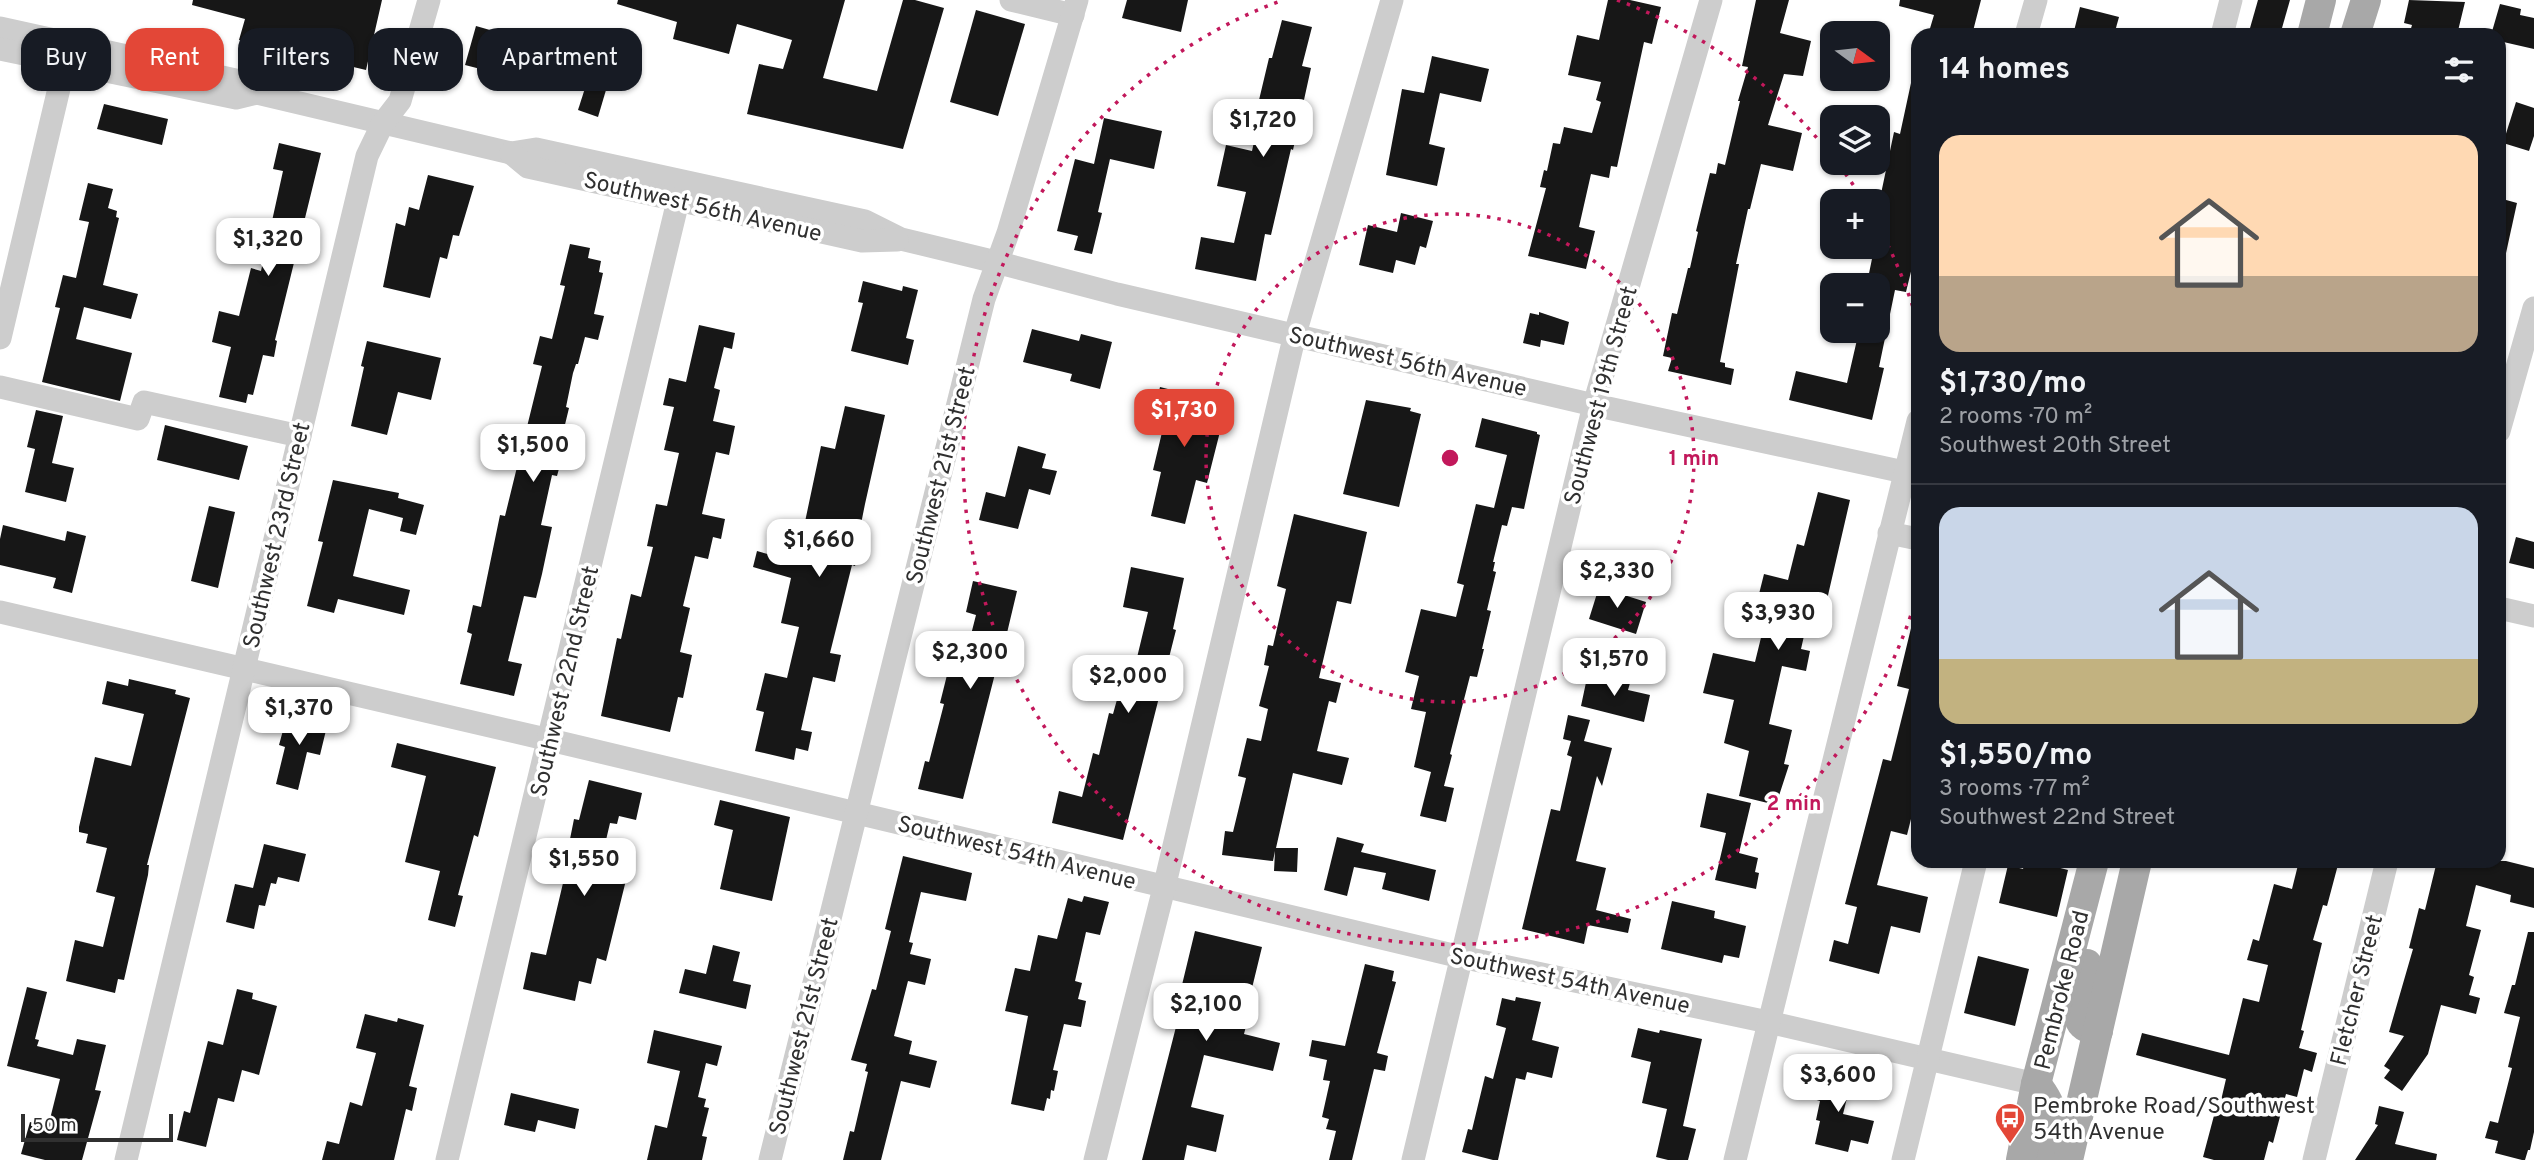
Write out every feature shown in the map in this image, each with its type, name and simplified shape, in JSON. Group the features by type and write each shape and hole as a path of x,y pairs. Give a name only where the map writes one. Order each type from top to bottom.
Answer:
{"main road":[{"path":"2314,28 2321,0"},
{"path":"2341,28 2349,0"},
{"path":"2358,28 2366,0"},
{"path":"2092,868 2100,908 2078,1015 2084,1026 2098,1031"},
{"name":"Pembroke Road","path":"2021,1160 2036,1084 2092,868"},
{"name":"Pembroke Road","path":"2068,1160 2135,868"},
{"path":"2036,1084 2050,1101 2053,1118 2046,1160"}],"street":[{"name":"Southwest 23rd Street","path":"126,1160 367,156 383,123 400,101 429,0"},
{"path":"1011,0 1075,8"},
{"path":"1095,1160 1164,888 1295,334 1392,0"},
{"name":"Southwest 19th Street","path":"1413,1160 1594,405 1711,0"},
{"path":"2028,28 2036,0"},
{"path":"2224,28 2231,0"},
{"name":"Southwest 21st Street","path":"770,1160 984,299 1008,233 1075,8"},
{"name":"Southwest 56th Avenue","path":"0,28 240,81 257,93 511,153 536,149 865,221 901,239 1117,295 1594,405 1911,473"},
{"name":"Southwest 56th Avenue","path":"0,49 21,54"},
{"name":"Southwest 56th Avenue","path":"111,72 236,98 257,93"},
{"path":"0,338 58,91"},
{"name":"Southwest 56th Avenue","path":"511,153 528,167 678,201 862,241 901,239"},
{"name":"Southwest 22nd Street","path":"447,1160 678,201"},
{"path":"2506,406 2534,308"},
{"path":"0,387 138,419 144,402 300,436"},
{"path":"1735,1160 1889,533 1911,473"},
{"path":"1889,533 1911,538"},
{"path":"2506,610 2534,616"},
{"name":"Southwest 54th Avenue","path":"0,612 1461,957 1768,1022 2036,1084"},
{"path":"1903,1160 1974,868"},
{"name":"Fletcher Street","path":"2314,1160 2385,868"}],"building":[{"path":"193,0 382,0 376,28 368,28 366,70 354,67 354,28 242,28 245,19 192,5"},
{"path":"618,0 845,0 823,78 877,91 903,0 915,0 944,8 903,149 747,114 759,64 783,69 792,40 737,24 729,54 673,39 677,22 617,4"},
{"path":"1127,0 1188,0 1181,32 1122,18"},
{"path":"1608,0 1630,0 1661,7 1652,44 1644,42 1617,167 1611,166 1609,178 1591,174 1579,227 1595,231 1586,269 1528,256 1546,188 1540,187 1544,170 1547,171 1553,143 1560,144 1564,127 1592,133 1601,102 1596,100 1601,82 1568,75 1577,35 1599,40"},
{"path":"1756,0 1789,0 1780,33 1811,41 1803,76 1784,74 1768,125 1802,133 1793,171 1761,164 1748,209 1720,362 1725,363 1725,367 1734,369 1731,385 1668,371 1672,358 1663,356 1672,313 1677,314 1690,268 1710,173 1716,174 1718,163 1725,165 1748,67 1742,66"},
{"path":"1900,0 1981,0 1974,28 1930,28 1934,15 1899,6"},
{"path":"2258,0 2290,0 2282,28 2250,28"},
{"path":"2409,0 2465,2 2459,28 2411,28 2412,25 2404,23"},
{"path":"2500,4 2521,9 2520,15 2534,18 2534,49 2506,43 2506,28 2493,28"},
{"path":"2080,7 2119,17 2116,28 2075,28"},
{"path":"976,10 1025,24 998,116 950,102"},
{"path":"1282,20 1312,27 1302,66 1311,68 1293,150 1291,149 1271,235 1265,234 1256,281 1195,269 1201,237 1234,243 1246,192 1217,186 1226,145 1252,151 1263,101 1259,100"},
{"path":"476,26 483,28 477,28 477,68 465,65"},
{"path":"1432,56 1489,69 1481,102 1440,93 1429,144 1445,148 1437,186 1386,175 1402,89 1424,93"},
{"path":"1911,83 1911,272 1906,292 1895,290 1890,314 1890,273 1869,273 1872,259 1890,259 1890,189 1882,189 1885,175 1890,175 1890,151 1894,132 1900,134"},
{"path":"584,91 606,91 598,117 578,110"},
{"path":"2516,102 2534,108 2534,136 2529,151 2506,144 2506,134"},
{"path":"104,104 168,119 162,145 97,129"},
{"path":"1104,118 1162,131 1154,169 1110,159 1098,212 1102,213 1092,254 1074,250 1078,236 1057,231 1075,159 1094,164"},
{"path":"279,143 321,153 275,340 274,357 263,355 253,395 248,394 246,403 219,397 231,347 212,342 219,311 239,316 251,268 261,271 283,171 273,169"},
{"path":"428,175 474,186 459,236 453,235 447,259 440,257 430,298 383,287 396,223 405,226 409,207 419,210"},
{"path":"88,183 113,189 108,208 117,211 116,217 119,218 103,285 138,294 131,319 84,307 76,339 132,353 120,401 42,382 60,308 55,307 63,275 76,278 89,222 79,220"},
{"path":"2506,200 2517,203 2506,253"},
{"path":"1401,213 1433,221 1426,248 1420,246 1415,265 1396,260 1393,273 1359,265 1368,225 1397,232"},
{"path":"570,244 590,248 588,258 601,261 599,272 603,273 594,314 604,316 598,340 585,337 573,373 562,437 574,439 570,456 563,454 557,476 552,475 541,525 552,527 542,574 536,598 524,596 508,661 522,664 514,696 460,684 472,634 467,632 473,605 481,607 500,515 505,516 517,467 509,465 514,445 522,447 542,366 533,364 540,336 552,339 565,286 560,285"},
{"path":"863,281 902,291 903,286 918,290 906,338 914,340 908,365 851,351 863,303 858,302"},
{"path":"1539,312 1569,322 1564,345 1541,340 1540,347 1523,343 1530,313 1539,315"},
{"path":"699,325 735,333 732,349 724,347 714,388 720,390 713,421 735,426 729,455 716,452 702,514 725,519 721,539 713,537 708,559 695,556 683,606 690,608 680,652 692,655 683,698 678,697 670,732 601,716 617,638 621,639 631,594 641,597 653,547 647,546 656,504 667,506 679,453 664,450 674,407 663,405 669,378 686,382"},
{"path":"1032,329 1079,341 1081,334 1112,342 1100,389 1070,381 1072,374 1023,362"},
{"path":"367,341 441,358 431,400 398,392 387,435 351,426"},
{"path":"1856,343 1884,343 1879,367 1884,368 1872,420 1789,400 1796,371 1847,383"},
{"path":"1160,387 1227,404 1207,483 1196,480 1185,524 1151,516 1161,472 1153,470 1164,424 1152,421"},
{"path":"1366,400 1411,408 1410,411 1421,414 1399,507 1343,494"},
{"path":"845,406 885,415 856,549 859,549 855,566 852,565 830,653 841,655 835,682 813,677 801,730 812,732 808,751 796,748 794,760 755,751 764,712 756,710 765,673 787,678 799,627 781,623 791,578 753,567 757,551 793,561 799,536 802,536 821,446 835,449"},
{"path":"36,410 63,416 52,463 74,468 66,502 25,492 35,449 27,447"},
{"path":"1482,418 1540,435 1524,509 1512,507 1507,526 1502,525 1493,562 1493,571 1496,572 1487,610 1491,611 1484,649 1477,677 1470,676 1444,786 1454,788 1446,822 1420,816 1431,772 1414,767 1426,712 1411,709 1419,676 1405,672 1421,609 1456,617 1464,585 1457,583 1476,504 1494,508 1507,455 1475,447"},
{"path":"165,425 248,446 239,480 157,460"},
{"path":"1018,446 1046,454 1042,468 1057,471 1050,495 1029,489 1018,529 979,520 986,492 1005,497"},
{"path":"333,480 399,493 398,498 424,505 416,535 400,531 403,518 369,509 353,576 410,590 404,615 338,599 334,613 307,606 323,542 318,541"},
{"path":"1818,492 1850,500 1823,617 1809,614 1801,649 1810,651 1806,671 1782,666 1769,724 1792,730 1784,764 1789,765 1776,805 1739,796 1749,751 1724,743 1734,700 1703,693 1713,653 1755,662 1769,605 1757,602 1764,574 1788,580 1797,544 1804,546"},
{"path":"209,506 235,512 218,588 191,581"},
{"path":"1294,514 1367,532 1351,604 1337,601 1319,678 1341,683 1336,703 1329,701 1317,751 1349,758 1342,785 1293,773 1276,848 1298,848 1297,872 1274,871 1275,851 1273,861 1222,855 1225,831 1233,832 1246,778 1238,776 1247,738 1261,741 1268,709 1259,706 1269,666 1264,665 1268,645 1273,646 1286,589 1277,586"},
{"path":"3,525 65,541 67,531 86,536 72,593 53,588 56,578 0,565"},
{"path":"2516,537 2534,542 2534,569 2509,563"},
{"path":"1131,567 1184,578 1173,629 1176,630 1123,840 1052,823 1059,791 1082,797 1093,753 1099,755 1109,713 1113,714 1126,667 1134,670 1148,612 1123,607"},
{"path":"973,581 1017,591 1007,633 1016,636 1009,669 997,666 963,799 918,789 925,761 929,762 944,704 940,703 949,667 962,670 976,615 966,612"},
{"path":"1599,587 1646,602 1636,634 1589,619"},
{"path":"1911,628 1911,819 1907,835 1891,831 1877,885 1928,897 1920,933 1891,926 1879,974 1829,961 1834,940 1848,944 1857,907 1845,904 1883,759 1891,761 1909,689 1897,686"},
{"path":"1588,673 1630,683 1628,690 1650,695 1644,722 1581,706"},
{"path":"129,679 176,690 175,694 190,698 147,865 148,875 124,980 118,979 115,993 66,981 75,940 103,947 115,897 96,892 107,848 86,843 88,834 79,832 79,827 95,757 131,766 144,714 102,704 107,681 128,686"},
{"path":"288,712 328,722 320,755 307,752 298,790 276,784 285,747 279,745"},
{"path":"1568,715 1590,720 1584,741 1612,748 1602,786 1597,776 1576,861 1606,868 1596,910 1631,919 1628,933 1588,925 1584,944 1522,929 1551,809 1560,811 1572,757 1567,755 1571,741 1563,739"},
{"path":"397,743 496,767 478,837 474,835 458,895 463,896 455,927 428,920 440,871 405,862 426,776 391,767"},
{"path":"589,780 642,793 636,820 619,816 617,824 610,823 599,870 627,876 606,961 597,958 591,984 579,981 575,1001 523,989 531,952 546,955 572,845 569,844 574,819 579,820"},
{"path":"1707,793 1751,803 1739,853 1758,858 1756,889 1715,880 1726,833 1700,827"},
{"path":"720,800 790,817 772,901 720,889 733,830 714,825"},
{"path":"1337,837 1364,844 1361,852 1436,870 1429,901 1382,889 1386,873 1354,867 1347,896 1324,890"},
{"path":"264,844 306,854 299,882 278,877 276,884 271,883 265,906 259,905 254,929 226,922 235,884 253,888"},
{"path":"903,856 972,873 966,901 921,892 909,942 913,943 910,954 931,959 925,985 908,981 894,1036 912,1041 909,1054 937,1061 930,1088 901,1081 881,1160 843,1160 850,1131 854,1132 868,1072 865,1071 867,1064 851,1060 872,989 876,990 891,931 885,929"},
{"path":"2506,861 2534,868 2534,908 2510,902 2511,895 2476,885 2466,926 2481,930 2469,975 2474,977 2469,995 2480,998 2476,1014 2441,1005 2428,1054 2402,1091 2384,1078 2390,1070 2384,1066 2404,1036 2389,1032 2413,949 2409,948 2419,908 2425,910 2435,868 2506,868"},
{"path":"2007,868 2068,870 2057,917 1999,903"},
{"path":"2297,868 2337,868 2327,906 2323,905 2313,940 2322,943 2301,1030 2304,1031 2299,1048 2317,1053 2312,1072 2304,1069 2297,1097 2286,1094 2273,1143 2269,1141 2264,1160 2214,1160 2203,1157 2226,1079 2136,1055 2142,1033 2229,1055 2243,998 2259,1002 2268,965 2247,960 2253,939 2259,941 2274,884 2292,889"},
{"path":"1084,896 1109,902 1100,935 1086,932 1075,981 1082,983 1078,999 1086,1001 1081,1027 1064,1024 1053,1070 1058,1071 1054,1091 1051,1090 1050,1099 1047,1098 1044,1111 1011,1104 1028,1016 1005,1011 1015,968 1030,971 1038,935 1057,939 1068,898 1082,902"},
{"path":"1672,901 1715,911 1714,918 1746,926 1739,958 1724,955 1722,963 1661,949"},
{"path":"1195,931 1262,947 1244,1021 1247,1022 1244,1034 1280,1043 1273,1071 1204,1055 1191,1107 1224,1115 1216,1152 1187,1145 1184,1160 1142,1160 1178,1019 1174,1018"},
{"path":"2528,932 2534,932 2534,1132 2530,1150 2525,1160 2522,1160 2495,1153 2498,1141 2485,1138 2490,1121 2498,1123 2512,1068 2508,1067 2520,1017 2504,1013 2512,985 2515,985"},
{"path":"713,945 740,952 733,981 751,985 746,1009 679,993 685,969 706,974"},
{"path":"1978,956 2029,969 2015,1026 1964,1013"},
{"path":"1365,964 1394,971 1392,981 1396,982 1377,1053 1388,1056 1385,1071 1374,1069 1352,1160 1329,1160 1336,1131 1326,1129 1329,1119 1322,1117 1330,1081 1323,1080 1327,1060 1309,1056 1312,1040 1345,1046"},
{"path":"27,987 47,992 35,1039 39,1040 37,1046 73,1055 77,1039 106,1045 95,1090 101,1091 82,1160 45,1160 21,1154 30,1122 48,1127 60,1079 7,1066"},
{"path":"237,989 253,993 252,999 277,1006 259,1075 242,1070 234,1102 218,1098 206,1147 177,1140 184,1111 190,1113 208,1041 223,1045"},
{"path":"1516,997 1541,1002 1532,1040 1559,1047 1552,1078 1527,1072 1525,1080 1516,1078 1498,1160 1493,1160 1462,1152 1468,1129 1472,1130 1485,1076 1493,1079 1506,1028 1496,1025 1502,998 1515,1001"},
{"path":"365,1014 397,1022 398,1018 424,1025 409,1086 417,1088 412,1111 406,1109 394,1160 322,1160 327,1141 339,1144 350,1102 362,1106 376,1053 356,1048"},
{"path":"1638,1028 1702,1039 1683,1126 1696,1129 1688,1160 1656,1157 1667,1109 1642,1103 1651,1062 1631,1057"},
{"path":"654,1030 722,1046 717,1066 706,1063 698,1097 706,1099 704,1107 709,1108 702,1136 707,1137 702,1160 647,1160 655,1125 667,1128 680,1071 647,1063"},
{"path":"1821,1071 1852,1078 1843,1114 1874,1121 1868,1144 1851,1140 1848,1152 1815,1144 1820,1121 1816,1120 1820,1101 1810,1098 1814,1082 1818,1082"},
{"path":"511,1093 579,1109 575,1129 538,1120 535,1132 504,1125"},
{"path":"2379,1106 2404,1112 2395,1144 2437,1154 2436,1160 2355,1160 2378,1125 2375,1124"}],"place":[{"name":"Pembroke Road/Southwest 54th Avenue","path":"2010,1145"}]}
